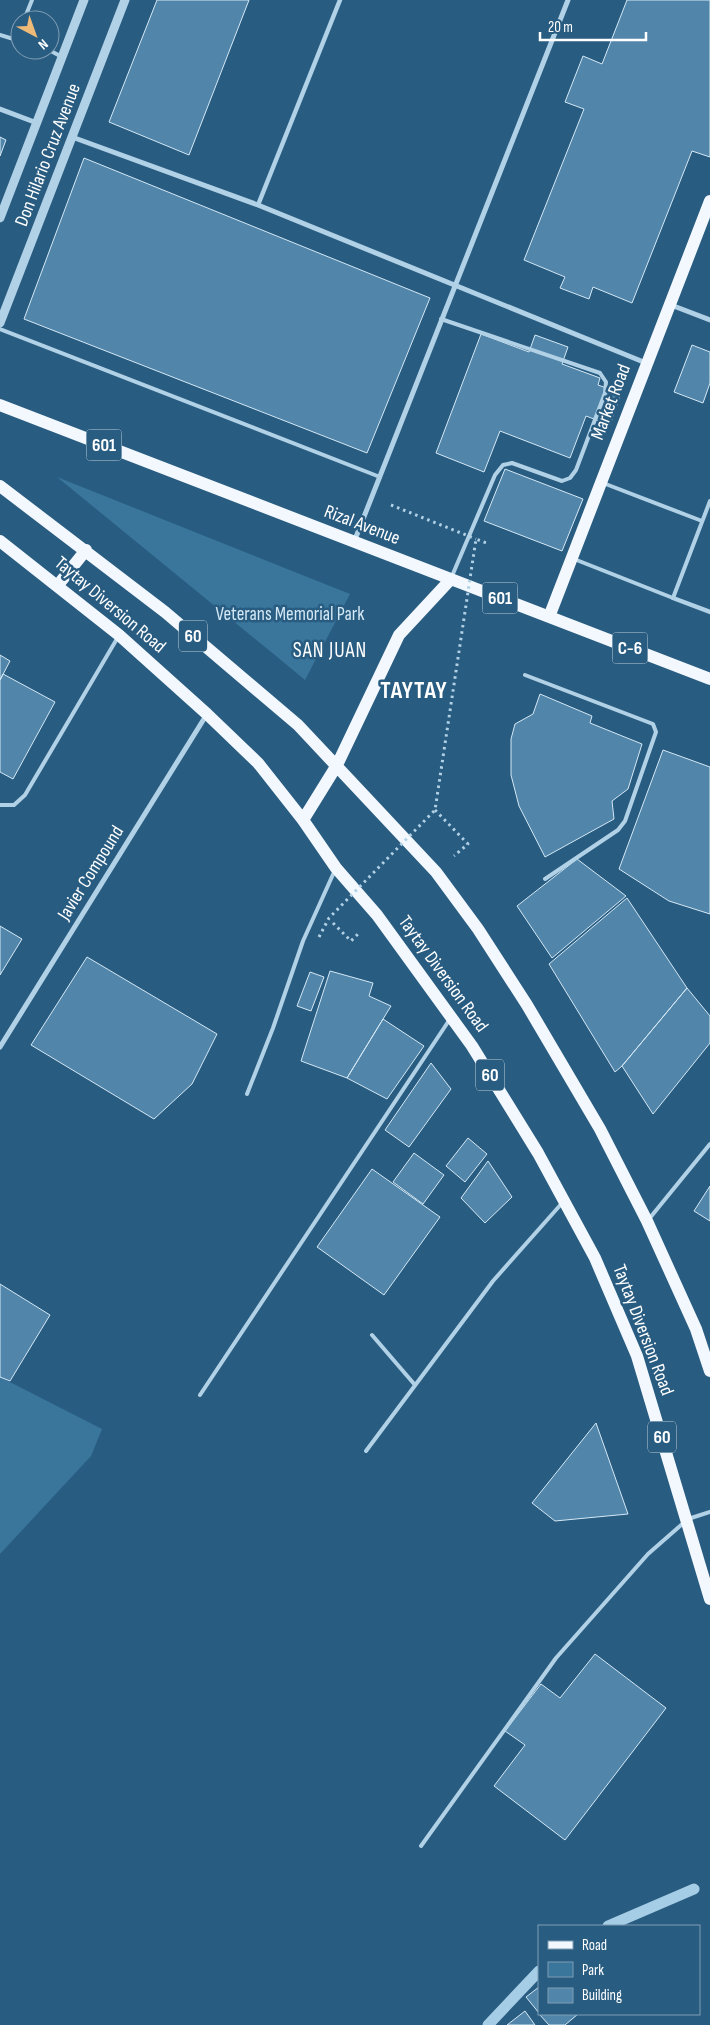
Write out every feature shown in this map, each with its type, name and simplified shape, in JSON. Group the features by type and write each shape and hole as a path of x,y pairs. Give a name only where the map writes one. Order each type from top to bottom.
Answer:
{"main road":[{"name":"Market Road","path":"549,617 710,202"},
{"name":"Rizal Avenue","path":"0,405 710,679"},
{"name":"Taytay Diversion Road","path":"0,486 86,550 164,612 298,725 436,872 478,929 527,1005 600,1129 647,1221 696,1329 710,1371"},
{"name":"Taytay Diversion Road","path":"0,541 119,635 208,714 258,763 336,868 377,915 452,1018 538,1153 595,1258 637,1356 688,1519 710,1599"},
{"path":"58,585 86,550"},
{"path":"302,820 337,765 399,635 451,579"}],"street":[{"name":"Don Hilario Cruz Avenue","path":"0,218 84,0"},
{"name":"Don Hilario Cruz Avenue","path":"0,322 126,0"},
{"path":"258,205 340,0"},
{"path":"354,542 568,0"},
{"path":"0,109 37,123"},
{"path":"72,137 258,205 646,363"},
{"path":"670,305 710,320"},
{"path":"672,598 710,612"},
{"name":"Javier Compound","path":"0,1047 208,714"}],"lane":[{"path":"441,319 600,373 606,382 605,393 576,470 570,478 562,481 512,463 503,465 496,475 451,579"},
{"path":"0,329 380,477"},
{"path":"601,482 702,521"},
{"path":"572,558 672,598 710,501"},
{"path":"0,805 14,805 25,795 119,635"},
{"path":"525,675 653,724 656,732 625,821 618,830 545,879"},
{"path":"247,1094 274,1028 303,941 336,868"},
{"path":"200,1395 452,1018"},
{"path":"647,1221 710,1144"},
{"path":"366,1451 493,1281 564,1200"},
{"path":"372,1335 415,1385"},
{"path":"421,1846 556,1658 648,1554 688,1519 710,1512"}],"path":[{"path":"391,505 489,544"},
{"path":"319,937 329,918 435,810 476,539"},
{"path":"435,810 468,844"},
{"path":"330,919 351,941"}],"green space":[{"name":"Veterans Memorial Park","path":"57,477 350,594 305,680 276,656"},
{"path":"0,1377 102,1429 91,1456 0,1554"}],"building":[{"path":"157,0 249,0 189,155 109,122"},
{"path":"627,0 710,0 710,157 692,151 632,303 593,287 589,299 560,288 565,277 524,260 584,109 565,102 583,56 602,64"},
{"path":"0,137 6,140 0,156"},
{"path":"84,158 430,298 367,453 24,319"},
{"path":"481,334 529,352 535,335 568,347 562,364 600,378 598,385 621,393 610,425 586,416 570,458 500,431 484,472 436,453"},
{"path":"692,345 710,352 710,383 703,403 674,392"},
{"path":"505,469 583,499 562,551 484,521"},
{"path":"0,655 10,661 0,680"},
{"path":"3,674 55,702 13,779 0,772 0,680"},
{"path":"540,694 592,716 590,723 642,744 628,789 612,801 614,819 545,857 519,806 511,775 511,739 515,724 533,714"},
{"path":"663,750 710,767 710,914 669,901 619,869"},
{"path":"577,859 626,896 552,958 517,906"},
{"path":"627,898 687,988 615,1072 549,964"},
{"path":"0,926 22,939 0,975"},
{"path":"87,957 217,1034 192,1084 154,1119 31,1045"},
{"path":"330,971 373,983 369,996 391,1006 347,1078 301,1061"},
{"path":"310,972 324,977 311,1011 297,1006"},
{"path":"687,988 710,1016 710,1043 653,1114 622,1066"},
{"path":"383,1019 424,1046 387,1099 347,1078"},
{"path":"431,1063 451,1089 409,1147 385,1130"},
{"path":"468,1138 487,1154 465,1182 446,1166"},
{"path":"414,1153 444,1175 423,1204 393,1182"},
{"path":"488,1161 512,1197 485,1223 461,1198"},
{"path":"372,1169 440,1217 384,1295 317,1247"},
{"path":"710,1186 710,1221 694,1211"},
{"path":"0,1284 50,1315 10,1381 0,1377"},
{"path":"596,1423 628,1514 555,1521 532,1503"},
{"path":"595,1654 666,1708 565,1840 494,1786 525,1745 505,1731 541,1684 560,1698"},
{"path":"538,1988 538,2012 526,1997"},
{"path":"525,2011 535,2025 507,2025"},
{"path":"540,2015 577,2015 565,2025 549,2025"}],"waterway":[{"path":"610,1925 694,1889"},
{"path":"488,2025 538,1972"}],"district":[{"name":"SAN JUAN","path":"330,650"},
{"name":"TAYTAY","path":"414,690"}]}
